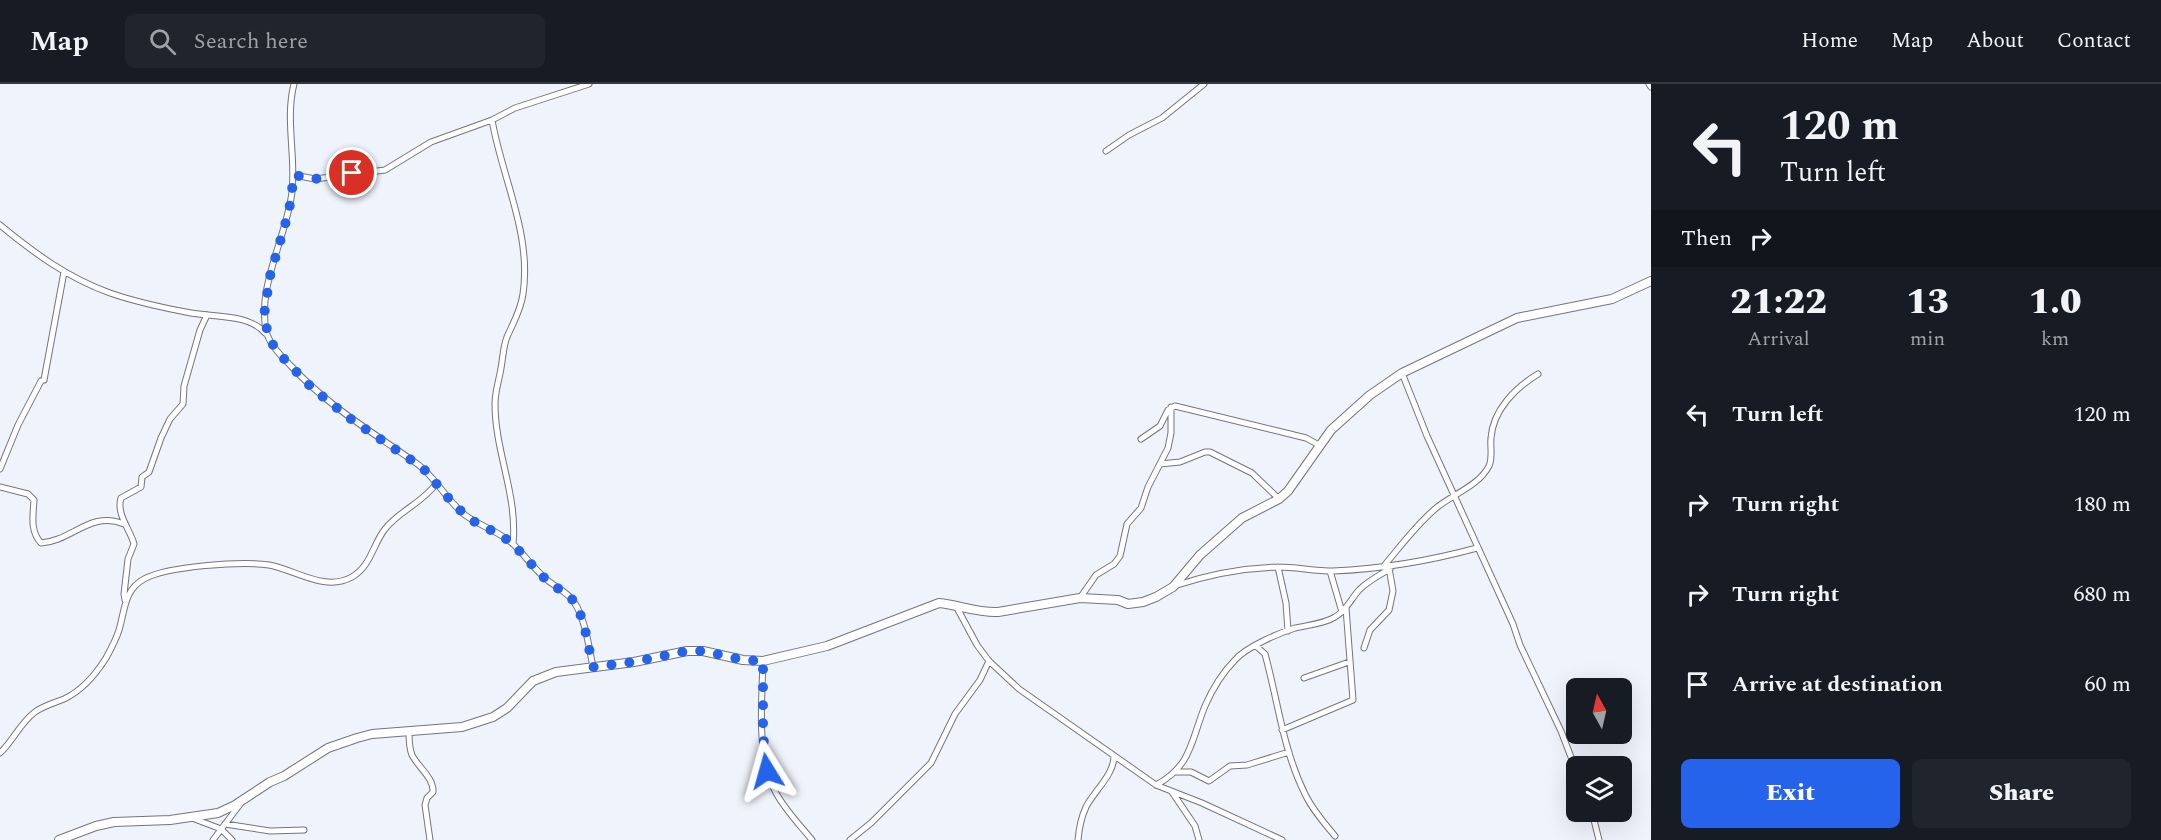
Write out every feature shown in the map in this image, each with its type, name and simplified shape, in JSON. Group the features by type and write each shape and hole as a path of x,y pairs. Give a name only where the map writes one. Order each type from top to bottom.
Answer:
{"street":[{"path":"267,334 265,308 270,276 289,211 294,175 291,118 294,84"},
{"path":"294,175 315,179 385,170 422,146 492,120 515,108 589,84"},
{"path":"1106,151 1129,135 1162,118 1204,84"},
{"path":"492,120 518,217 525,261 524,294 517,318 506,339 496,383 495,405 502,460 511,492 515,524 513,544"},
{"path":"0,225 40,257 64,272 109,292 136,301 245,321 261,327 275,349 312,388 360,426 423,468 466,515 513,544 542,576 573,600 583,620 593,667"},
{"path":"0,469 18,425 43,381 64,272"},
{"path":"1173,587 1200,555 1242,518 1279,499 1288,491 1319,446 1342,419 1370,395 1402,373 1517,318 1612,299 1651,281"},
{"path":"0,753 26,719 80,689 113,646 119,631 125,600 128,559 134,543 124,524 119,504 121,498 141,487 142,477 149,472 166,427 183,404 184,386 200,330 207,315"},
{"path":"1402,373 1570,756"},
{"path":"1156,785 1176,772 1187,757 1206,705 1226,669 1236,658 1288,631 1328,621 1344,610 1363,586 1387,568 1420,522 1438,506 1474,482 1489,465 1491,437 1497,417 1512,393 1525,381 1538,374"},
{"path":"1171,407 1178,406 1306,438 1319,446"},
{"path":"1141,439 1160,426 1171,407"},
{"path":"1080,598 1096,575 1113,564 1120,556 1125,528 1141,508 1148,487 1168,448 1171,407"},
{"path":"1160,464 1180,462 1210,452 1252,473 1279,499"},
{"path":"125,600 136,585 155,574 232,563 269,565 322,581 342,580 361,570 385,529 395,518 421,501 436,484"},
{"path":"0,487 28,494 34,500 33,526 36,538 41,543 50,543 91,522 103,519 124,524"},
{"path":"59,840 114,822 191,818 218,813 242,801 328,748 372,734 441,730 475,724 507,708 533,681 568,669 634,662 687,651 703,651 743,660 763,661 827,646 939,603 955,604 987,612 1080,598 1118,600 1128,604 1143,602 1173,587 1219,574 1278,567 1330,571 1387,568 1418,563 1477,548"},
{"path":"1278,567 1286,603 1288,631"},
{"path":"1364,648 1370,630 1389,610 1393,591 1387,568"},
{"path":"1282,730 1353,700 1344,610 1330,571"},
{"path":"955,604 976,645 988,661 1018,689 1156,785 1202,803 1282,840"},
{"path":"1256,646 1265,654 1282,730 1305,794 1335,836"},
{"path":"763,661 763,750 767,771 780,799 812,840"},
{"path":"850,840 871,823 931,763 955,714 980,680 988,661"},
{"path":"1304,678 1350,662"},
{"path":"409,731 410,750 413,757 433,784 433,792 427,798 425,805 430,840"},
{"path":"1176,772 1191,772 1209,782 1230,766 1246,765 1289,752"},
{"path":"1078,840 1085,808 1113,766 1114,756"},
{"path":"1172,792 1195,826 1199,840"},
{"path":"213,840 242,801"},
{"path":"191,818 221,829 232,840"},
{"path":"1594,822 1599,840"},
{"path":"225,824 270,831 304,830"}],"route":[{"path":"352,173 315,179 294,175 289,211 270,276 265,308 267,334 275,349 312,388 352,420 423,468 456,507 476,523 513,544 542,576 573,600 583,620 593,667 634,662 687,651 703,651 754,662 763,661 763,750 767,771"}]}
